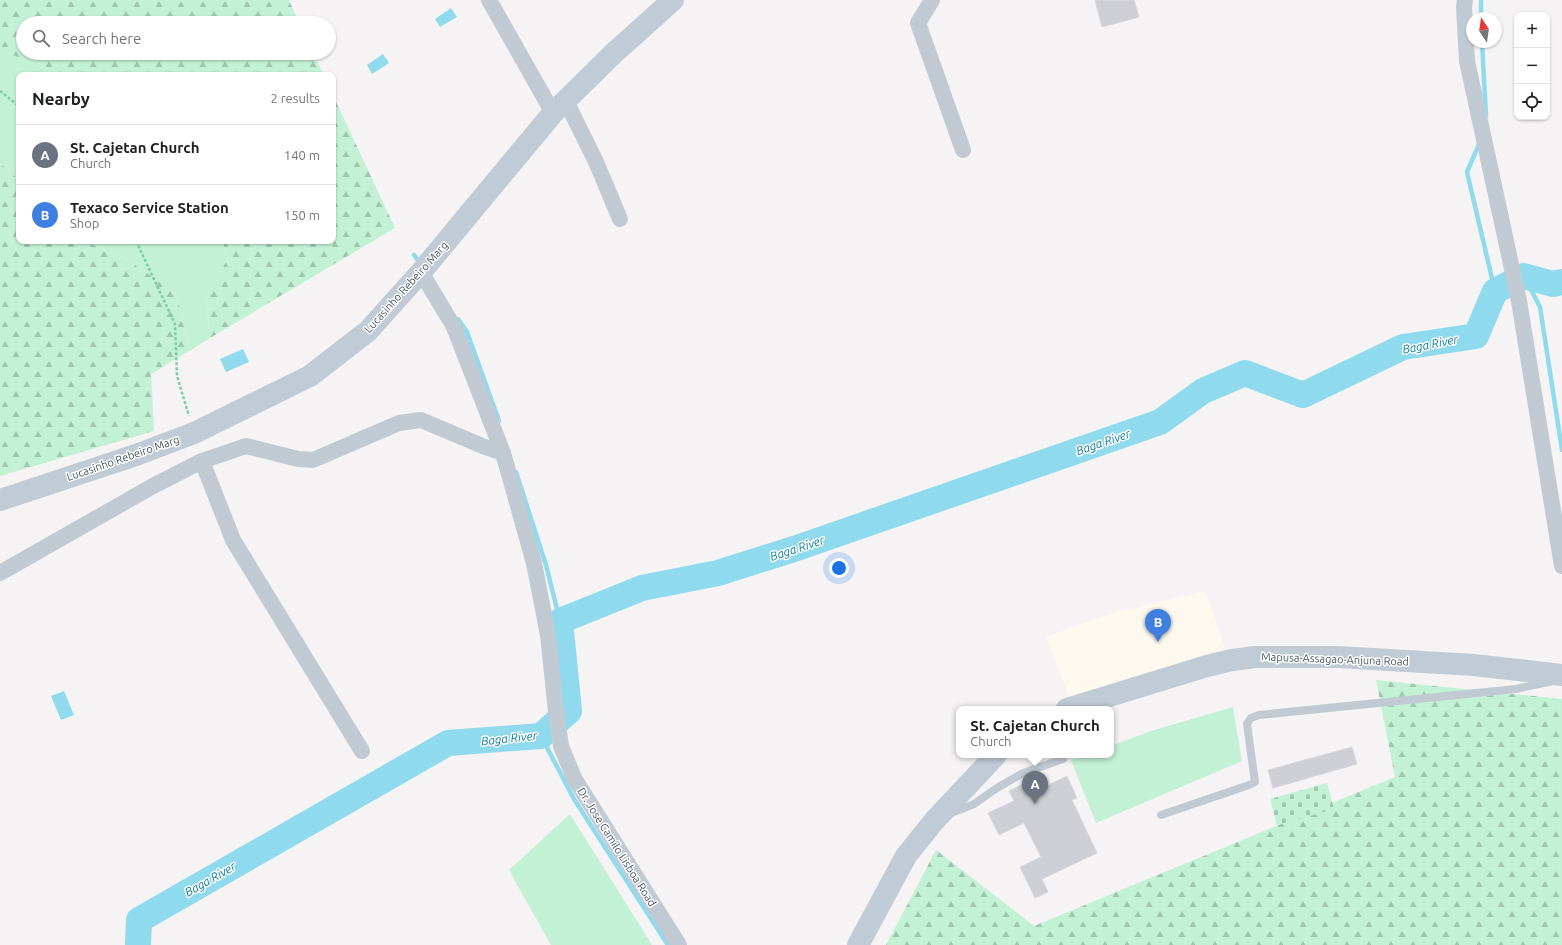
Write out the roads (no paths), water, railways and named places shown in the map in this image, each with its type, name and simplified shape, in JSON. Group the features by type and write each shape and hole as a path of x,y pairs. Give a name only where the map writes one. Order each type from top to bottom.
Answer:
{"street":[{"path":"489,0 596,162 620,219"},
{"name":"Lucasinho Rebeiro Marg","path":"0,500 136,455 194,433 310,376 368,331 421,272 560,107 614,53 674,0"},
{"path":"932,0 918,23 963,150"},
{"path":"1465,0 1464,7 1467,61 1519,301 1562,566"},
{"name":"Dr. Jose Camilo Lisboa Road","path":"421,272 454,327 503,453 534,563 548,635 561,746 574,778 679,945"},
{"path":"0,573 153,486 202,461 246,446 298,459 313,460 399,423 421,420 503,453"},
{"path":"202,461 233,540 362,751"},
{"name":"Mapusa-Assagao-Anjuna Road","path":"1077,706 1207,666 1232,660 1255,657 1285,656 1370,659 1474,665 1562,675"},
{"path":"858,945 906,856 934,821 993,758"}],"lane":[{"path":"1161,815 1255,782 1247,724 1251,718 1259,715 1516,689 1562,680"},
{"path":"934,821 974,804 997,788 1023,773 1063,759"}],"water":[{"path":"451,8 457,17 440,27 435,19"},
{"path":"383,54 389,63 372,74 367,65"},
{"path":"243,349 249,362 226,372 220,359"},
{"path":"64,691 74,715 61,720 51,696"}],"waterway":[{"path":"1481,0 1481,12"},
{"path":"1482,48 1486,116"},
{"path":"1480,142 1467,172 1495,291"},
{"path":"414,255 420,263"},
{"path":"1524,276 1540,307 1562,450"},
{"name":"Baga River","path":"138,945 139,920 448,743 541,736 569,711 560,621 642,588 718,573 794,549 1160,422 1203,391 1245,373 1303,395 1403,347 1476,336 1495,291 1524,276 1553,284 1562,282"},
{"path":"458,319 467,332 499,421"},
{"path":"516,472 546,565 560,621"},
{"path":"541,736 574,799 668,945"}],"place":[{"name":"Texaco Service Station","path":"1158,642"},
{"name":"St. Cajetan Church","path":"1035,804"}]}
